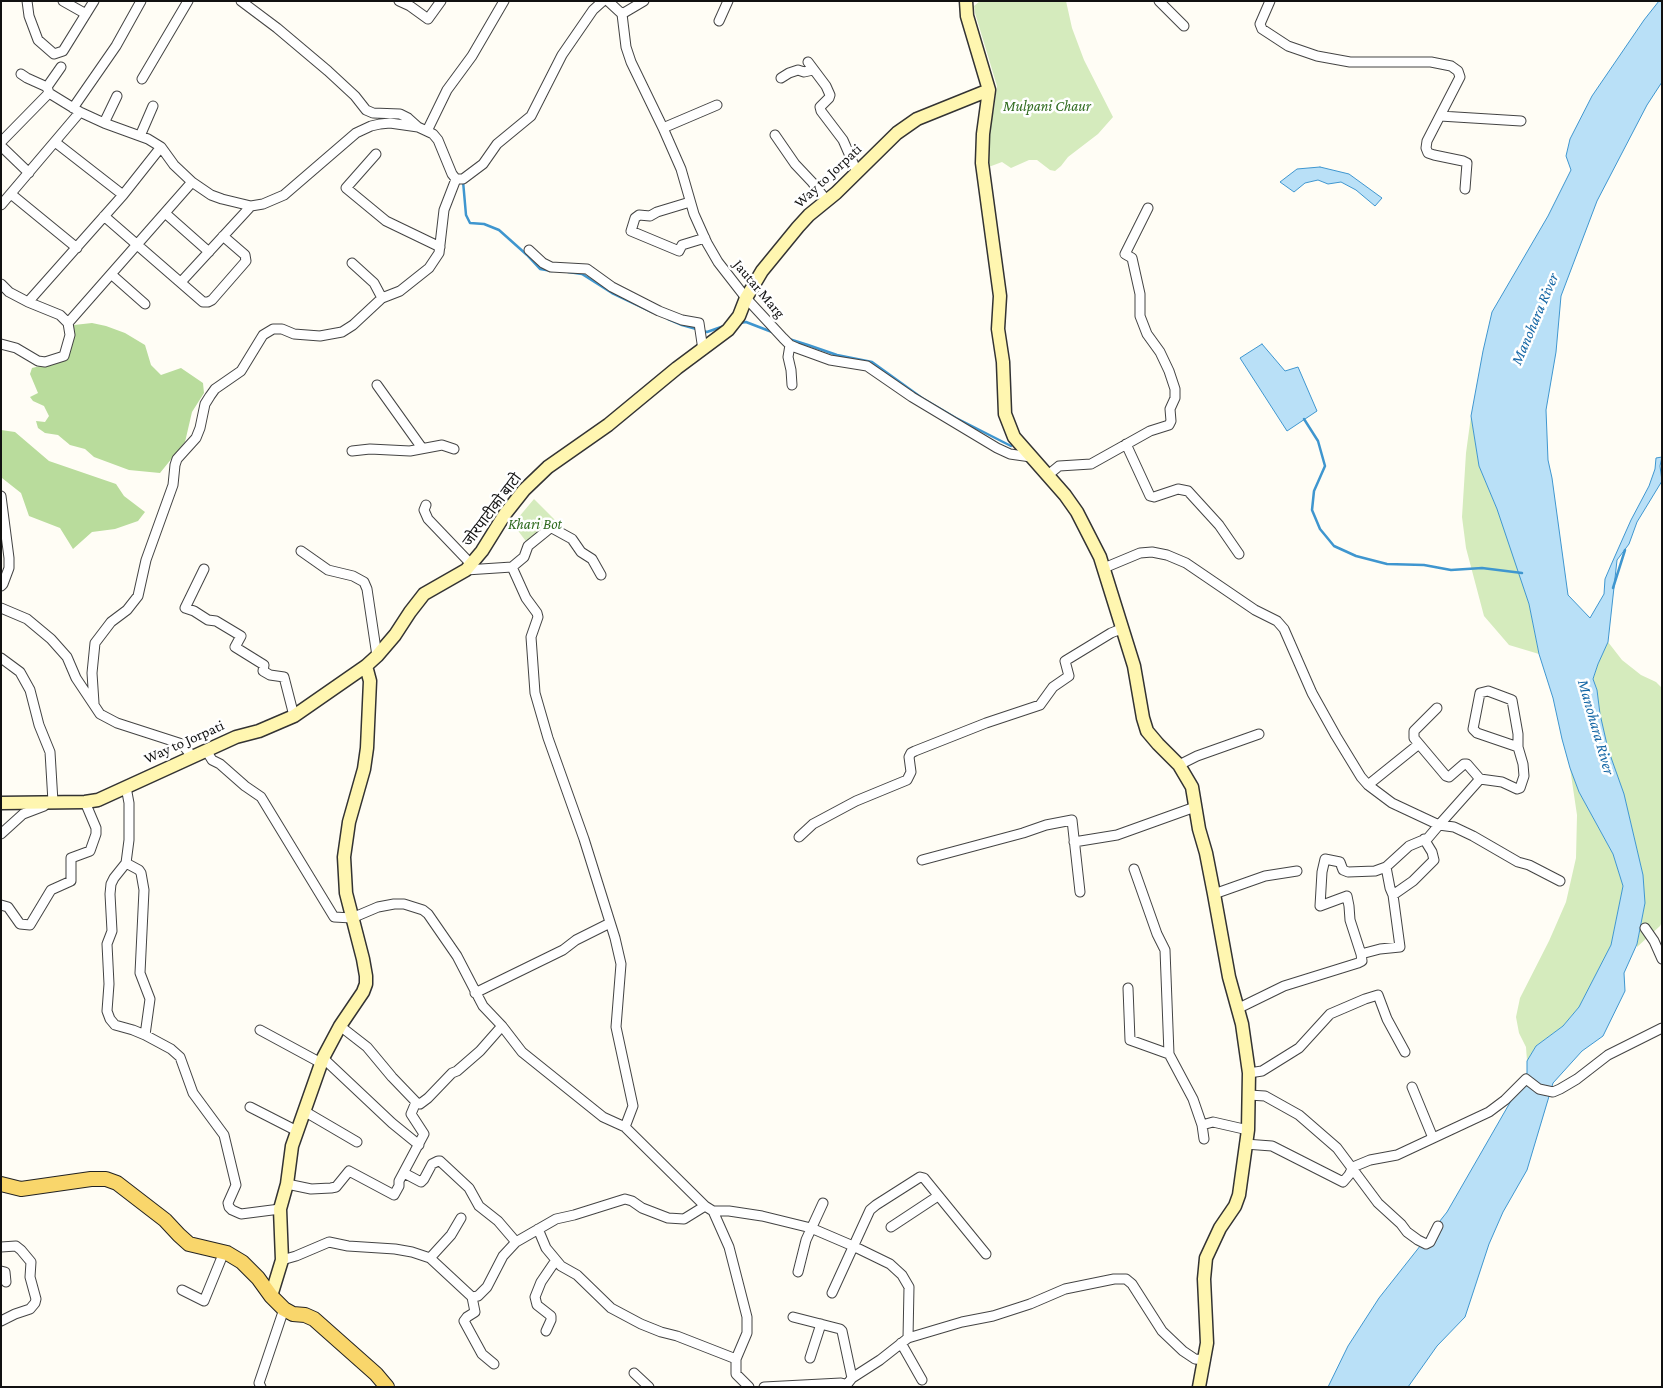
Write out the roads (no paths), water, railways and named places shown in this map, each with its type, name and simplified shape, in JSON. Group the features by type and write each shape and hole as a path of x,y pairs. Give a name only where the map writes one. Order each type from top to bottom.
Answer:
{"main road":[{"path":"1,1184 21,1189 59,1182 106,1179 122,1187 160,1216 189,1244 224,1252 251,1270 271,1296 284,1309 293,1314 305,1315 314,1319 387,1387"}],"street":[{"path":"28,1 29,16 38,40 54,54 63,51 94,1"},
{"path":"63,1 86,14"},
{"path":"1,205 55,142 77,110 141,1"},
{"path":"142,78 188,1"},
{"path":"241,1 277,28 328,71 355,96 366,110 373,113 400,114 438,140 452,174 456,179"},
{"path":"399,1 410,6 428,19 441,1"},
{"path":"422,129 472,56 504,1"},
{"path":"456,179 463,179 483,164 492,149 531,116 562,55 593,10 603,1"},
{"path":"608,1 622,14 644,1"},
{"path":"719,22 728,1"},
{"path":"966,1 967,16 989,90 983,134 982,163 985,199 1000,296 998,330 1003,362 1005,414 1014,437 1065,495 1100,557 1134,666 1143,718 1147,730 1179,765 1192,787 1229,978 1245,1038 1249,1073 1248,1130 1239,1195 1235,1206 1220,1228 1206,1258 1204,1273 1207,1343 1199,1387"},
{"path":"1159,1 1184,26"},
{"path":"1270,1 1260,24 1262,29 1288,46 1317,56 1350,62 1431,62 1451,66 1458,71 1460,76 1426,148 1428,153 1467,163 1465,189"},
{"name":"Jautar Marg","path":"622,14 626,47 631,62 663,128 705,238 718,262 746,298 790,345 830,360 867,366 920,402 997,448 1010,454 1031,457"},
{"path":"808,62 826,86 830,95 820,107 821,111 843,140 857,172"},
{"path":"29,173 1,144 48,90 60,68"},
{"path":"781,78 789,72 813,70"},
{"path":"21,74 77,110 104,123 148,138 162,148 174,165 192,182 211,195 251,206 263,204 284,195 364,128 390,123 422,129"},
{"name":"Way to Jorpati","path":"728,330 739,316 746,298 762,271 798,227 897,133 917,120 989,90"},
{"path":"104,123 117,96"},
{"path":"663,128 716,105"},
{"path":"140,136 152,106"},
{"path":"1440,116 1521,121"},
{"path":"775,135 795,164 827,200"},
{"path":"55,142 123,195"},
{"path":"28,302 77,248 162,148"},
{"path":"376,154 346,188 386,221 440,247"},
{"path":"94,703 92,673 95,643 111,622 127,610 138,596 146,560 173,485 175,465 196,438 210,396 215,389 241,371 264,335 273,329 282,329 294,334 307,336 332,335 342,332 353,325 382,298 400,291 417,278 435,261 440,247 444,210 456,179"},
{"path":"68,323 192,182"},
{"path":"11,194 77,248"},
{"path":"690,202 650,216 639,215 635,218 631,231 679,250 682,245 705,238"},
{"path":"181,282 251,206"},
{"path":"1048,475 1059,466 1091,464 1150,431 1169,425 1171,421 1170,409 1175,398 1175,389 1160,352 1147,334 1140,316 1140,294 1132,258 1125,254 1148,208"},
{"path":"165,213 209,252"},
{"path":"104,216 203,302 212,300 246,258 223,236"},
{"path":"530,250 543,263 551,267 587,269 612,287 635,299 682,320 699,323 703,350"},
{"path":"352,263 374,283 382,298"},
{"path":"111,274 146,304"},
{"path":"1,284 9,292 28,302 55,312 68,323 70,335 64,356 45,362 38,361 16,348 1,344"},
{"name":"जोरपाटीको बाटो","path":"366,666 395,635 424,594 468,567 482,551 505,514 524,490 548,467 608,425 677,368 728,330"},
{"path":"790,345 788,358 792,385"},
{"path":"377,384 422,448"},
{"path":"1126,444 1150,496 1154,497 1178,489 1188,491 1219,525 1239,554"},
{"path":"352,451 370,449 410,452 422,448 442,446 454,449"},
{"path":"1,496 9,547 9,568 1,586"},
{"path":"426,504 424,510 428,519 468,567 512,566 524,557 528,546 548,529 552,528 572,539 581,552 592,559 601,575"},
{"path":"301,551 328,570 353,576 364,582 367,589 377,656"},
{"path":"1104,568 1140,554 1152,552 1167,555 1186,563 1255,610 1277,621 1284,629 1305,679 1331,728 1368,785 1392,803 1438,825 1454,827 1467,833 1518,862 1529,864 1560,881"},
{"path":"512,566 526,598 537,613 538,617 531,637 535,693 548,738 584,839 621,964 616,1027 633,1106 625,1127"},
{"path":"204,569 185,608 194,611 208,620 216,621 241,636 235,647 264,665 263,671 270,675 284,678 294,716"},
{"path":"1,608 28,619 51,639 67,657 76,678 100,714 118,723 182,744 192,756"},
{"path":"798,837 813,824 856,801 907,780 911,772 909,757 911,753 986,723 1040,705 1053,687 1069,676 1066,661 1104,637 1121,629"},
{"path":"1,658 20,672 30,690 39,726 50,752 50,802 24,814 1,834"},
{"path":"271,1296 282,1260 280,1209 287,1184 292,1146 322,1060 366,984 363,959 346,893 344,857 348,822 364,769 367,748 370,681 366,666"},
{"name":"Way to Jorpati","path":"1,803 85,802 98,800 236,737 294,716 366,666"},
{"path":"1438,708 1414,731 1414,738 1446,776 1467,764 1480,779 1502,782 1517,789 1520,788 1525,771 1518,747 1518,734 1512,700 1488,691 1480,693 1473,729 1477,733 1518,747"},
{"path":"1179,765 1197,756 1259,734"},
{"path":"1368,785 1419,744"},
{"path":"206,750 212,760 220,764 261,796 334,917 352,918 394,904 404,904 423,910 428,914 457,956 483,1006 502,1026 522,1052 603,1117 625,1127 709,1209 728,1247 747,1316 747,1333 736,1359 736,1374 745,1386"},
{"path":"1238,1008 1284,986 1362,961 1350,920 1347,896 1320,906 1322,872 1326,859 1340,862 1343,870 1348,872 1375,871 1386,867 1409,846 1428,838 1480,779"},
{"path":"126,787 129,840 126,863 111,884 112,931 107,944 110,984 107,1011 115,1025 145,1035 171,1049 180,1057 193,1093 224,1134 236,1185 228,1207 241,1214 280,1209"},
{"path":"1,905 8,907 20,924 30,924 51,890 71,881 72,858 90,851 96,834 96,828 85,802"},
{"path":"1074,842 1117,835 1195,807"},
{"path":"922,860 1046,825 1072,820 1080,892"},
{"path":"1393,895 1413,881 1434,860 1424,840"},
{"path":"126,863 141,873 144,890 140,973 150,999 145,1035"},
{"path":"1361,954 1380,948 1400,946 1393,895 1386,867"},
{"path":"1134,869 1157,934 1165,950 1169,1054 1193,1099 1202,1125 1204,1139"},
{"path":"1214,894 1265,876 1297,871"},
{"path":"475,993 563,950 576,940 610,923"},
{"path":"1645,928 1654,941 1662,959"},
{"path":"1128,988 1130,1040 1169,1054"},
{"path":"1249,1073 1262,1071 1298,1048 1330,1014 1365,999 1378,996 1387,1019 1405,1052"},
{"path":"340,1026 367,1047 416,1102 420,1104 452,1073 457,1071 480,1051 502,1026"},
{"path":"1245,1144 1272,1146 1343,1182 1350,1175 1353,1167 1370,1160 1397,1155 1494,1109 1525,1079 1528,1079 1538,1089 1554,1092 1608,1055 1662,1028"},
{"path":"260,1030 322,1060 419,1146"},
{"path":"1412,1087 1433,1138"},
{"path":"1249,1095 1265,1096 1299,1115 1338,1148 1378,1202 1401,1224 1406,1232 1426,1244 1430,1242 1438,1226"},
{"path":"287,1184 312,1189 336,1187 349,1171 393,1195 399,1186 399,1181 412,1154 419,1146 424,1134 411,1114 416,1102"},
{"path":"250,1107 297,1131"},
{"path":"304,1111 357,1142"},
{"path":"1202,1125 1213,1122 1248,1130"},
{"path":"404,1173 421,1182 432,1164 440,1161 469,1188 479,1206 498,1221 516,1242"},
{"path":"832,1293 870,1210 920,1177 924,1178 986,1254"},
{"path":"891,1227 938,1196"},
{"path":"472,1297 478,1296 487,1287 503,1256 516,1242 556,1219 625,1199 668,1218 684,1218 709,1209 762,1216 811,1228 890,1264 902,1275 909,1287 904,1341 922,1380"},
{"path":"798,1272 811,1228 823,1203"},
{"path":"430,1258 451,1235 461,1218"},
{"path":"538,1229 546,1248 561,1266 577,1275 600,1299 624,1316 661,1332 677,1336 736,1359"},
{"path":"282,1260 329,1242 348,1246 395,1249 430,1258 472,1297 475,1312 466,1317 464,1321 482,1354 494,1364"},
{"path":"1,1247 16,1246 30,1262 30,1276 36,1300 36,1304 30,1309 1,1321"},
{"path":"182,1290 204,1301 224,1252"},
{"path":"546,1331 551,1316 537,1304 535,1297 541,1282 556,1260"},
{"path":"1,1271 5,1272 6,1282"},
{"path":"764,1387 847,1383 904,1341 962,1322 993,1316 1030,1304 1065,1289 1114,1279 1126,1279 1132,1284 1162,1331 1182,1351 1195,1359 1205,1360"},
{"path":"259,1386 284,1309"},
{"path":"794,1317 840,1329 842,1332 847,1383"},
{"path":"810,1358 821,1324"},
{"path":"634,1373 649,1387"}],"water":[{"name":"Manohara River","path":"1659,1 1662,1 1662,82 1647,105 1597,201 1561,296 1556,352 1546,410 1548,460 1568,595 1590,618 1604,594 1605,579 1631,520 1649,486 1655,469 1656,458 1662,457 1660,466 1662,481 1637,522 1629,544 1617,560 1608,642 1593,679 1597,690 1608,749 1624,794 1643,875 1645,903 1637,944 1624,973 1625,991 1603,1036 1582,1051 1553,1083 1527,1170 1503,1212 1489,1244 1465,1317 1437,1346 1408,1387 1328,1387 1348,1346 1379,1298 1447,1212 1527,1073 1527,1061 1536,1046 1563,1026 1579,1007 1611,945 1623,886 1613,854 1579,792 1570,768 1553,698 1539,654 1529,604 1497,509 1479,466 1471,416 1492,312 1548,216 1571,170 1566,156 1570,139 1592,96"},
{"path":"1320,167 1349,174 1382,198 1375,206 1356,190 1341,182 1328,184 1318,180 1305,183 1294,192 1280,182 1297,169"},
{"path":"1262,344 1285,371 1298,367 1317,411 1287,431 1240,358"}],"waterway":[{"path":"463,181 466,215 470,223 484,224 499,230 540,269 552,271"},
{"path":"568,272 582,274 612,293 652,312"},
{"path":"668,319 707,332 724,326"},
{"path":"740,323 746,322 772,332"},
{"path":"789,339 837,355 872,362 922,398 1011,446"},
{"path":"1304,419 1318,441 1325,466 1314,491 1312,510 1320,529 1334,546 1356,556 1387,564 1424,565 1451,570 1482,568 1522,573"},
{"path":"1613,588 1625,550"}],"park label":[{"name":"Mulpani Chaur","path":"1047,106"},
{"name":"Khari Bot","path":"535,524"}]}
